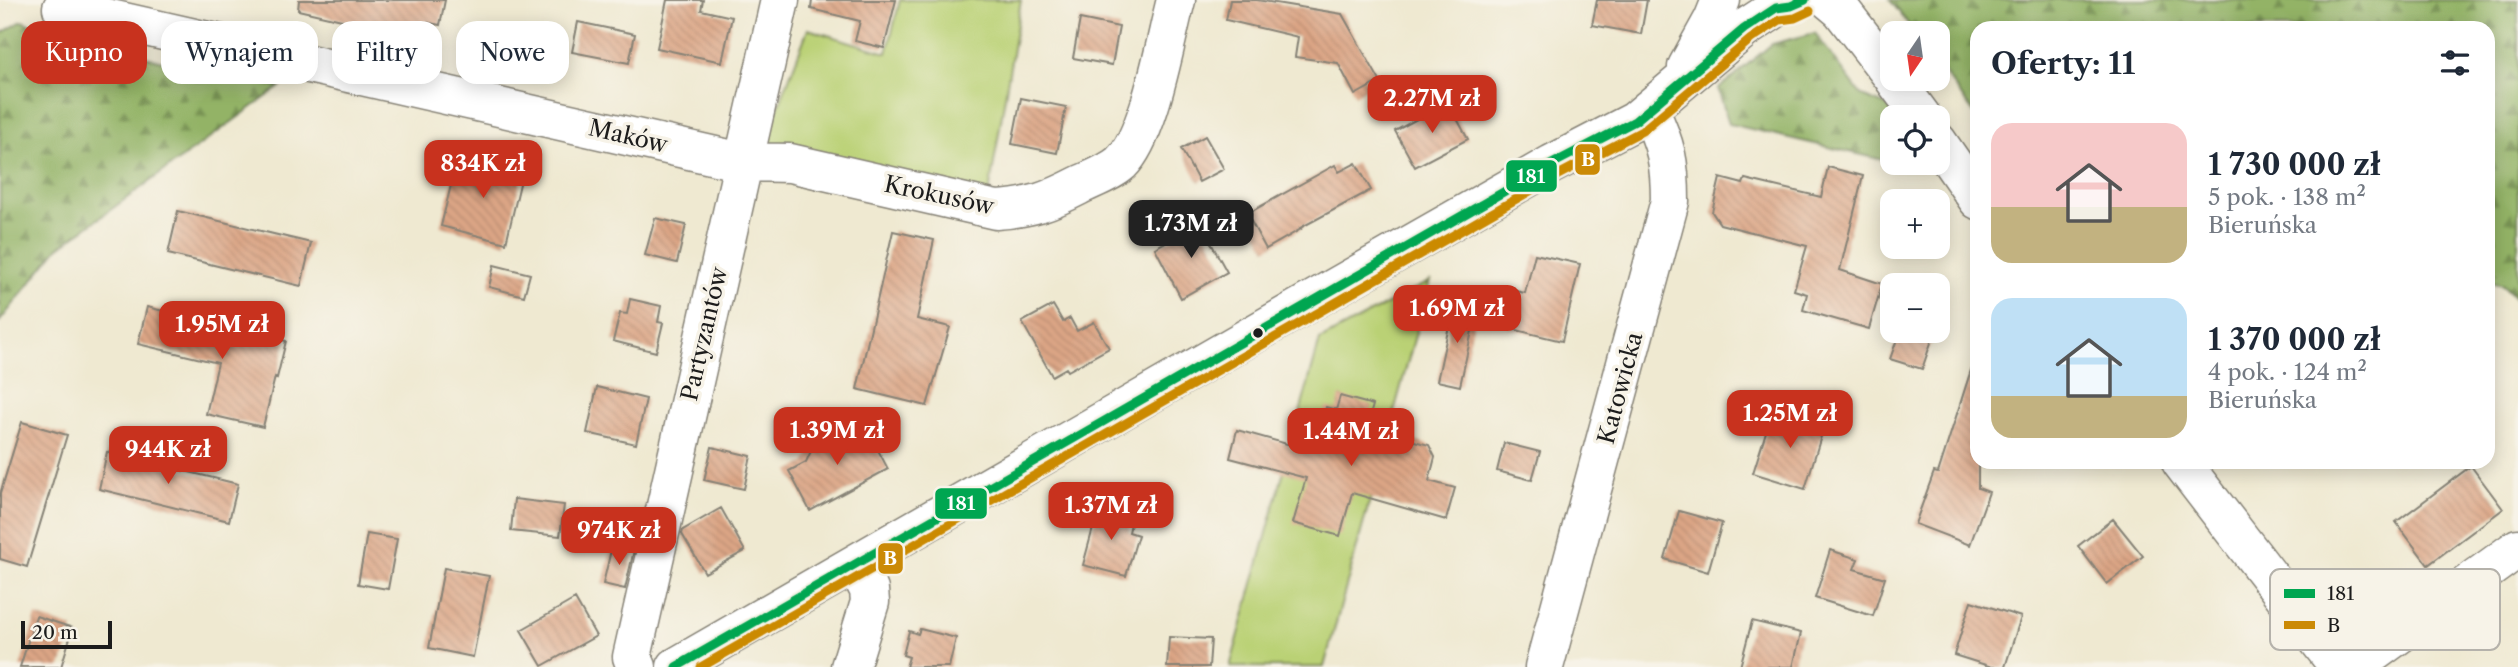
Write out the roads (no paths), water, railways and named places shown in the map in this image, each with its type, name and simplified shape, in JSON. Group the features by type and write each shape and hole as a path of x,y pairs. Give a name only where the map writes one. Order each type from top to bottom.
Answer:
{"street":[{"name":"Partyzantów","path":"637,667 632,657 780,0"},
{"name":"Krokusów","path":"742,162 790,163 996,210 1024,208 1048,202 1119,165 1135,147 1144,123 1175,0"},
{"path":"1661,101 1695,55 1721,0"},
{"path":"1829,0 1841,9 1880,60"},
{"path":"676,667 1552,164 1635,121 1778,3"},
{"name":"Maków","path":"62,8 742,162"},
{"name":"Katowicka","path":"1544,667 1670,201 1670,169 1664,141 1661,101"},
{"path":"1950,160 1970,188"},
{"path":"2186,469 2270,577"},
{"path":"2489,569 2518,548"},
{"path":"850,667 870,602 869,590 856,565"},
{"path":"2326,650 2339,667"},
{"path":"2354,667 2377,650"}]}
